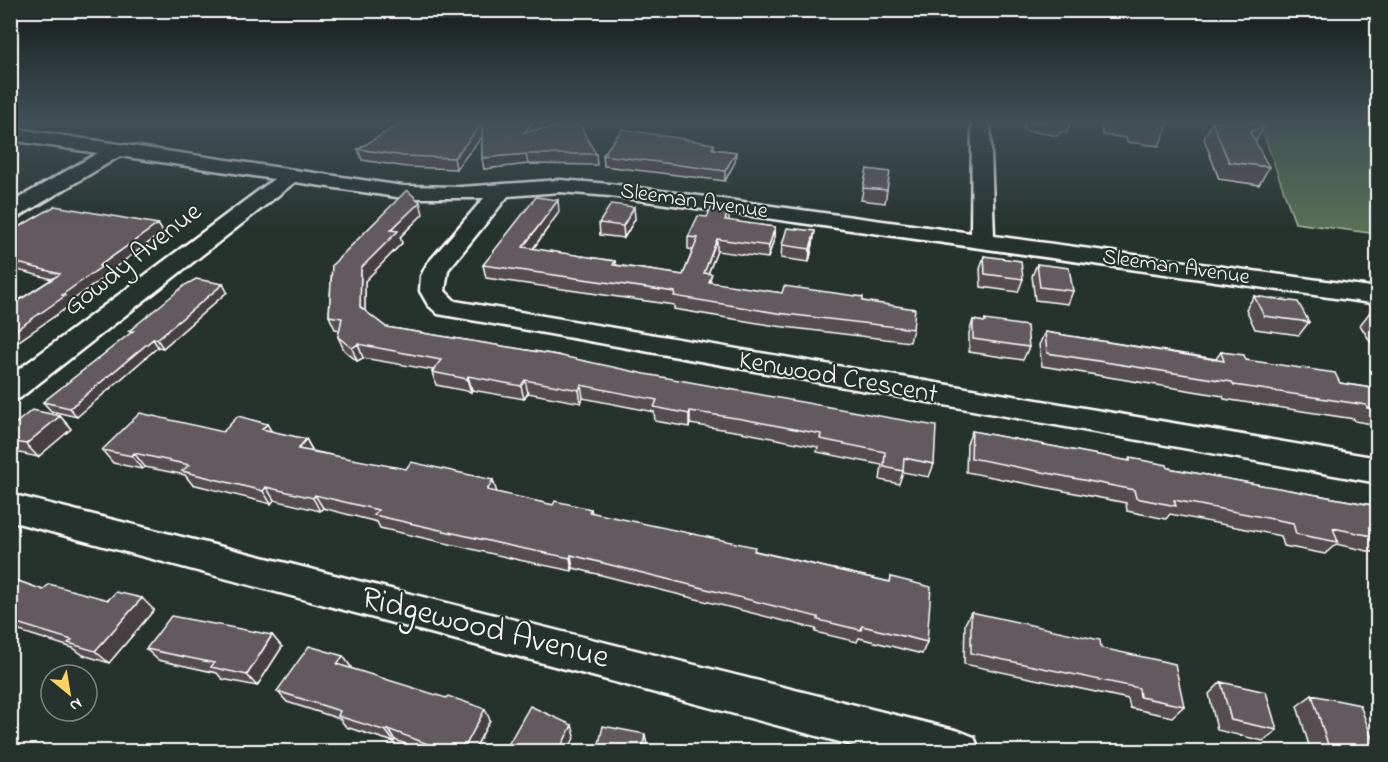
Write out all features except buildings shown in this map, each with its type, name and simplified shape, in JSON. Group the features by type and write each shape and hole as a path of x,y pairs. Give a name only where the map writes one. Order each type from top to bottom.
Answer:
{"street":[{"path":"10,212 106,157"},
{"name":"Sleeman Avenue","path":"163,157 419,193 567,186 610,190 1377,296"},
{"path":"982,157 983,242"},
{"name":"Gowdy Avenue","path":"10,391 292,175"},
{"name":"Kenwood Crescent","path":"503,189 436,269 431,282 434,297 447,308 1377,471"},
{"name":"Ridgewood Avenue","path":"10,507 959,752"}],"green space":[{"path":"1272,157 1377,157 1377,234 1295,223"}]}
